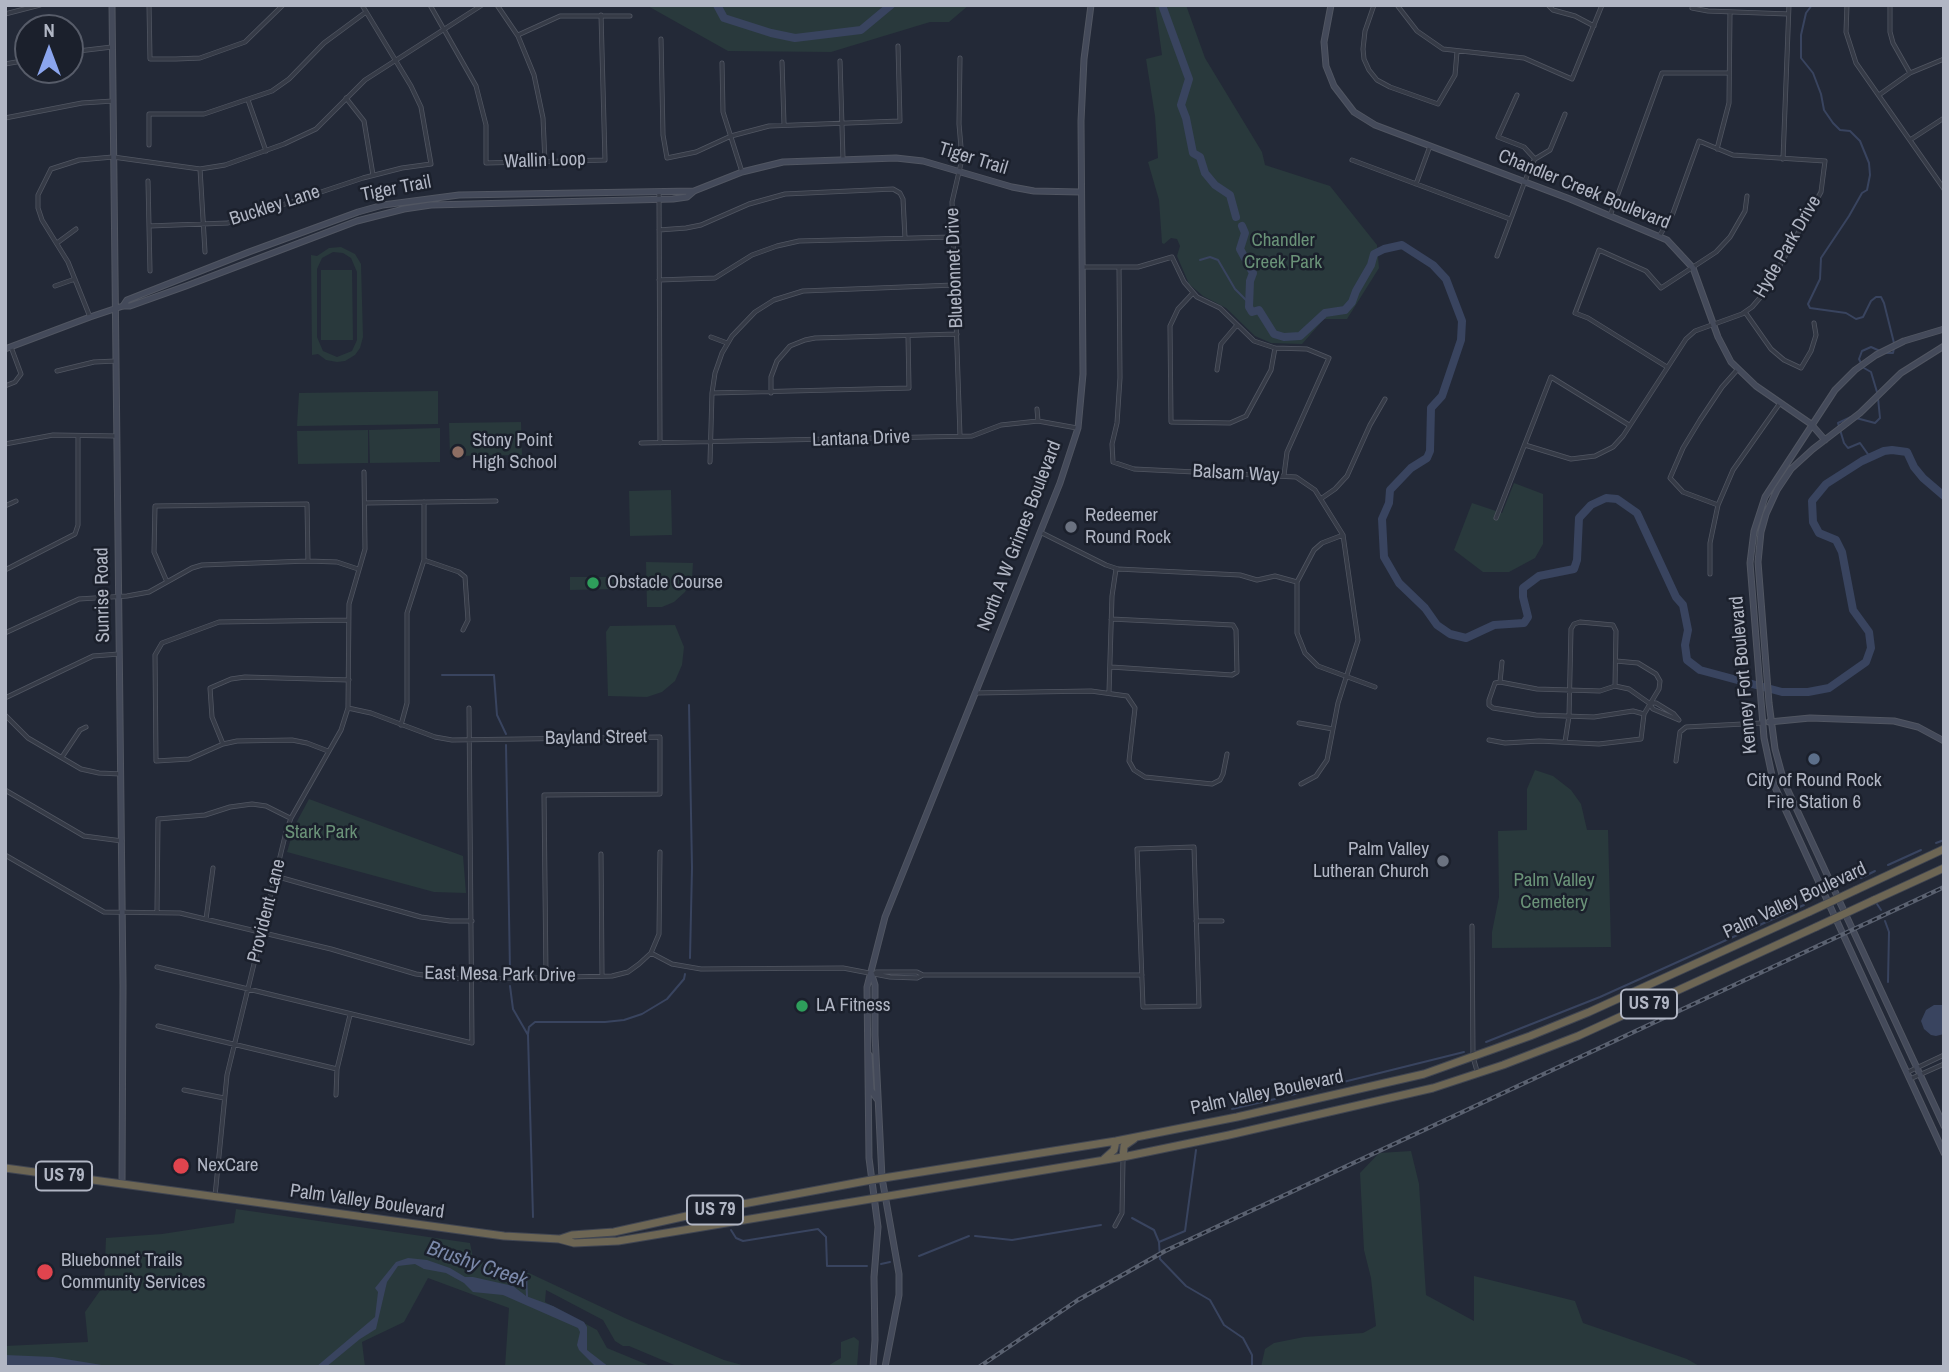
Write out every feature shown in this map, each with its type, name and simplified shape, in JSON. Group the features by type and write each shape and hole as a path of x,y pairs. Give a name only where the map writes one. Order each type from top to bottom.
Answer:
{"highway":[{"name":"Palm Valley Boulevard","path":"559,1239 572,1235 614,1232 871,1180 1116,1140 1237,1117 1424,1074 1589,1012 1944,849"},
{"name":"Palm Valley Boulevard","path":"5,1168 504,1236 559,1239 574,1243 605,1242 678,1231 1123,1157 1433,1088 1578,1035 1944,868"},
{"path":"1123,1157 1124,1146 1137,1136"},
{"path":"1100,1161 1114,1150 1116,1140"},
{"path":"678,1231 680,1224 685,1221 729,1211 732,1206"}],"main road":[{"name":"Sunrise Road","path":"112,5 124,1026 122,1184"},
{"name":"North A W Grimes Boulevard","path":"873,1367 874,1278 878,1227 868,1136 867,986 885,917 1040,532 1071,453 1077,428 1083,391 1080,192 1082,97 1091,5"},
{"name":"Chandler Creek Boulevard","path":"1331,5 1324,50 1329,73 1338,92 1361,118 1660,235 1677,248 1693,268 1726,354 1738,369 1756,386 1811,424 1827,439"},
{"name":"Tiger Trail","path":"124,306 127,300 358,212 383,205 459,195 694,191 742,172 783,162 843,159 909,159 1012,187 1034,191 1080,192"},
{"name":"Tiger Trail","path":"8,348 90,317 186,286 357,221 404,209 460,203 659,201 687,197 694,191"},
{"name":"Kenney Fort Boulevard","path":"1944,329 1908,339 1876,355 1835,390 1765,497 1754,531 1750,563 1767,762 1777,793 1944,1153"},
{"name":"Kenney Fort Boulevard","path":"1944,346 1913,364 1890,382 1860,413 1791,469 1777,490 1763,523 1758,562 1769,703 1777,761 1784,782 1944,1126"},
{"path":"1763,722 1810,719 1894,721 1918,727 1944,741"},
{"name":"North A W Grimes Boulevard","path":"871,972 875,985 877,1099 882,1178 900,1274 899,1295 885,1367"},
{"path":"866,1046 871,1090 877,1099"}],"street":[{"path":"5,14 40,5"},
{"path":"149,5 150,59 200,58 232,47 256,34 283,5"},
{"name":"Buckley Lane","path":"149,226 201,225 246,219 373,175 430,164 421,107 362,5"},
{"path":"430,5 444,28"},
{"path":"90,317 75,279 37,206 38,195 48,172 58,165 79,160 113,158 200,169 225,165 266,150 316,130 365,80 482,5"},
{"path":"496,5 518,36 534,75 540,97 545,162"},
{"path":"1374,5 1365,31 1363,49 1364,59 1377,80 1438,104 1455,75 1458,52"},
{"path":"1396,5 1418,32 1443,49 1524,58 1572,79 1602,5"},
{"path":"1548,5 1553,10 1575,16 1594,26"},
{"path":"1693,5 1692,8 1708,11 1788,14"},
{"path":"1783,159 1788,5"},
{"path":"1847,5 1846,32 1851,52 1943,188"},
{"path":"1891,5 1892,43 1910,73"},
{"path":"149,145 149,114 204,114 248,100 283,84 324,43 366,12"},
{"path":"1717,149 1728,111 1730,12"},
{"name":"Wallin Loop","path":"444,28 476,86 486,125 486,163 605,160 601,15"},
{"path":"518,36 560,16 631,16"},
{"path":"661,39 663,135 667,158 696,152 753,129 784,124 900,121 898,47"},
{"path":"84,50 112,47"},
{"name":"Bluebonnet Drive","path":"960,58 962,148 960,172 952,202 960,436"},
{"path":"1879,95 1910,73 1944,59"},
{"path":"840,61 843,159"},
{"path":"782,62 784,124"},
{"path":"722,63 723,112 742,172"},
{"path":"1610,216 1662,73 1729,73"},
{"path":"1517,95 1499,137 1524,147 1535,159"},
{"path":"346,98 364,121 373,175"},
{"path":"248,100 266,150"},
{"path":"5,118 82,103 113,101"},
{"path":"1497,256 1535,159 1550,150 1565,114"},
{"path":"1910,140 1944,118"},
{"name":"Hyde Park Drive","path":"1525,445 1560,457 1583,459 1613,447 1623,436 1686,339 1695,331 1745,312 1765,292 1821,192 1825,161 1742,156 1699,141 1673,213 1660,235"},
{"path":"1416,184 1430,146"},
{"path":"1352,160 1510,219"},
{"path":"200,169 201,225 205,252"},
{"path":"148,181 149,271"},
{"path":"659,230 694,227 756,201 785,194 893,190 900,193 903,200 905,238"},
{"path":"659,193 660,443"},
{"path":"1667,367 1588,318 1575,313 1599,250 1646,271 1661,288 1716,252 1730,237 1745,211 1747,197"},
{"path":"57,243 76,229"},
{"path":"659,280 715,278 752,255 788,243 953,237"},
{"path":"1083,267 1138,267 1172,257 1184,282 1193,293 1199,299 1220,308 1254,341 1275,348 1307,349 1329,358 1287,452 1284,475"},
{"name":"Balsam Way","path":"1119,267 1120,378 1117,423 1112,444 1113,462 1134,469 1284,475 1303,481 1322,499 1343,535 1359,633 1357,648 1338,703 1324,766 1312,779 1301,784"},
{"path":"55,286 75,279"},
{"path":"710,461 712,393 718,363 727,343 755,312 774,300 792,294 825,289 954,285"},
{"path":"1193,293 1175,312 1170,326 1171,422 1227,424 1251,412 1271,370 1275,348"},
{"path":"1745,312 1771,349 1784,360 1801,368 1816,335 1814,323"},
{"path":"1217,370 1221,344 1237,326"},
{"path":"771,393 771,377 775,363 799,342 815,338 957,334"},
{"path":"712,393 909,388 908,336"},
{"path":"711,337 727,343"},
{"path":"5,386 15,382 20,374 8,348"},
{"path":"57,370 116,360"},
{"path":"1718,505 1683,492 1670,478 1682,448 1722,387 1738,369"},
{"path":"1496,518 1551,377 1629,425"},
{"path":"1322,499 1347,476 1385,399"},
{"path":"1710,575 1710,543 1718,505 1733,470 1780,402"},
{"path":"1037,409 1038,421"},
{"name":"Lantana Drive","path":"641,443 972,436 1001,425 1038,421 1077,428"},
{"path":"5,444 38,436 117,436"},
{"path":"5,570 75,534 78,524 78,436"},
{"name":"Provident Lane","path":"215,1196 224,1098 234,1044 275,876 291,818 341,730 348,708 350,596 365,549 365,472"},
{"path":"5,506 16,501"},
{"path":"365,503 496,501"},
{"path":"401,725 407,703 407,613 424,560 424,502"},
{"path":"167,583 154,552 155,506 307,504 308,561"},
{"path":"1040,532 1116,568 1240,575 1257,580 1275,576 1297,582"},
{"path":"1343,535 1322,543 1314,550 1297,582 1297,628 1302,648 1318,666 1375,687"},
{"path":"424,560 459,572 465,577 468,620 463,630"},
{"path":"5,633 79,599 142,594 192,568 209,564 308,561 337,562 358,569"},
{"path":"1110,692 1112,587 1116,568"},
{"path":"328,751 292,740 237,741 223,744 189,759 156,761 155,655 162,643 226,621 349,620"},
{"path":"1111,620 1233,625 1236,630 1237,672 1232,675 1111,667"},
{"path":"1565,742 1569,716 1571,629 1574,624 1580,622 1613,625 1616,631 1615,686"},
{"path":"5,698 93,656 120,654"},
{"path":"1489,740 1504,743 1599,744 1641,740 1644,714 1659,689 1660,681 1656,674 1638,663 1616,661"},
{"path":"1502,662 1498,683 1489,700 1489,705 1493,708 1536,715 1594,718 1633,711 1644,714"},
{"path":"223,744 212,717 210,688 231,679 245,677 349,680"},
{"path":"1498,683 1536,689 1600,691 1615,686 1629,689 1655,710 1673,716"},
{"path":"975,693 1110,692 1127,696 1134,704 1128,755 1132,768 1140,775 1177,782 1211,784 1220,780 1227,754"},
{"path":"1649,703 1659,705 1686,727"},
{"path":"1655,710 1659,705"},
{"name":"Bayland Street","path":"348,708 371,713 435,737 468,741 660,737 660,794 544,795 546,977"},
{"path":"157,967 472,1043 468,708"},
{"path":"5,715 28,738 81,769 121,774"},
{"path":"1676,761 1680,732 1686,727 1763,722"},
{"path":"1299,723 1333,729"},
{"path":"62,757 80,730 86,727"},
{"path":"5,790 84,836 122,841"},
{"path":"157,911 158,819 205,815 252,804 266,806 291,818"},
{"path":"1194,847 1199,1006 1143,1007 1142,975 1137,849 1194,847"},
{"path":"660,852 660,924 651,953 672,964 701,969 843,968 871,972 917,972 923,975 1142,975"},
{"path":"601,854 602,976"},
{"name":"East Mesa Park Drive","path":"5,855 104,912 180,913 331,949 416,974 472,979 602,976 628,972 651,953"},
{"path":"206,919 213,868"},
{"path":"275,876 421,917 472,921"},
{"path":"1196,921 1222,921"},
{"path":"1472,926 1473,1057 1478,1073"},
{"path":"336,1095 337,1069 351,1014"},
{"path":"158,1026 337,1069"},
{"path":"1908,1076 1917,1068 1944,1055"},
{"path":"1908,1076 1920,1075 1944,1064"},
{"path":"184,1090 224,1098"},
{"path":"1115,1226 1122,1213 1123,1157"}],"green space":[{"path":"646,5 969,5 949,22 930,22 831,52 728,51"},
{"name":"Chandler Creek Park","path":"1155,5 1186,5 1205,58 1262,152 1265,165 1330,186 1377,245 1379,268 1347,319 1324,319 1302,344 1271,343 1255,336 1226,308 1203,296 1189,284 1177,256 1180,246 1177,239 1171,238 1162,243 1159,200 1148,162 1158,158 1146,59 1162,55"},
{"path":"341,247 355,254 361,264 363,337 355,355 337,362 326,360 318,354 312,355 311,255 317,256 329,248","holes":["333,252 343,253 351,258 357,272 357,340 352,351 337,357 323,351 317,337 317,269 322,258"]},
{"path":"321,270 352,270 353,340 321,340"},
{"path":"438,391 438,424 297,426 299,393"},
{"path":"521,422 522,455 450,456 449,423"},
{"path":"440,428 440,462 370,463 369,430"},
{"path":"368,430 368,463 298,464 297,431"},
{"path":"1514,483 1543,494 1543,544 1535,558 1509,572 1483,572 1454,550 1472,503 1502,513"},
{"path":"671,490 672,535 630,536 629,491"},
{"path":"646,562 693,563 692,579 685,592 674,602 662,607 647,607"},
{"name":"Obstacle Course","path":"570,577 617,577 617,589 570,590"},
{"path":"675,625 684,647 682,665 675,681 662,692 647,697 608,696 606,632 610,626"},
{"name":"Palm Valley Cemetery","path":"1535,770 1553,776 1571,790 1581,804 1587,830 1608,830 1611,947 1492,948 1492,932 1499,897 1498,831 1527,830 1527,789"},
{"name":"Stark Park","path":"309,799 463,856 466,893 434,892 287,852 295,825"},
{"path":"1411,1151 1419,1184 1426,1295 1474,1321 1474,1276 1575,1301 1583,1323 1687,1359 1701,1367 1261,1367 1265,1349 1274,1343 1304,1337 1363,1333 1376,1326 1371,1278 1364,1250 1360,1173 1379,1153"},
{"path":"236,1209 470,1243 473,1258 499,1268 529,1273 627,1319 724,1360 749,1367 679,1367 629,1346 623,1346 615,1341 603,1320 546,1290 545,1302 597,1330 607,1348 653,1367 505,1367 509,1308 428,1278 404,1322 362,1342 365,1367 5,1367 5,1346 88,1342 85,1312 104,1285 106,1238 162,1234 234,1223"},
{"path":"854,1337 859,1341 857,1367 826,1367 841,1358 841,1342"}],"water":[{"path":"1934,1005 1944,1005 1944,1034 1936,1036 1924,1029 1921,1021 1926,1010"},
{"path":"408,1258 427,1260 465,1277 513,1286 526,1296 584,1322 587,1327 587,1350 609,1367 596,1367 579,1350 578,1328 503,1295 473,1292 464,1283 446,1273 424,1269 415,1264 398,1266 387,1282 376,1329 326,1367 316,1367 375,1317 378,1292 375,1288 396,1262"},
{"path":"5,1355 53,1357 114,1367 5,1367"}],"waterway":[{"path":"717,5 724,18 795,38 861,30 891,5"},
{"path":"1162,5 1189,79 1181,105 1193,153 1200,157 1205,173 1215,185 1230,195 1236,217"},
{"path":"1812,5 1806,13 1801,35 1801,58 1813,73 1824,110 1833,123 1840,130 1850,131 1860,141 1869,163 1870,175 1867,190 1862,193 1821,258 1820,279 1808,304 1810,308 1846,313 1856,319 1863,317 1871,301 1881,297 1894,343"},
{"path":"1242,226 1245,233 1240,249 1253,273 1249,307 1252,312 1259,310 1274,334 1284,337 1300,336 1325,313 1345,310 1352,302 1374,254 1384,249 1402,245 1433,265 1446,279 1462,321 1461,340 1442,396 1431,408 1430,451 1427,458 1411,468 1390,490 1389,503 1382,519 1384,557 1399,583 1425,608 1437,625 1450,634 1466,638 1494,625 1524,623 1528,617 1523,588 1539,576 1574,569 1577,560 1579,518 1591,505 1606,498 1617,499 1637,513 1676,597 1683,605 1688,630 1685,645 1687,660 1700,670 1782,692 1808,692 1829,688 1866,662 1871,648 1869,632 1853,610 1842,552 1836,540 1819,533 1813,522 1812,501 1826,484 1862,461 1892,450 1907,452 1923,478 1944,496"},
{"path":"1200,260 1210,257 1218,260 1235,289 1249,303"},
{"path":"1861,363 1859,359 1862,351 1871,347 1880,351"},
{"path":"1885,353 1893,353 1894,348"},
{"path":"1864,368 1871,372 1877,392"},
{"path":"1856,418 1875,423 1880,418 1878,398"},
{"path":"1851,417 1838,423 1844,443 1848,448 1860,443 1870,457"},
{"path":"442,675 494,675 497,715 506,734"},
{"path":"689,705 692,868 690,958"},
{"path":"506,745 510,971"},
{"path":"1936,843 1944,840"},
{"path":"1888,865 1921,850"},
{"path":"1861,878 1875,871"},
{"path":"1877,904 1881,910"},
{"path":"1486,1042 1600,997 1804,905"},
{"path":"1885,921 1889,932 1888,982"},
{"path":"528,1034 529,1027 535,1022 605,1022 642,1014 667,999 684,979 685,974"},
{"path":"510,986 513,1009 528,1035 533,1217"},
{"path":"1291,1095 1464,1052"},
{"path":"1232,1109 1275,1099"},
{"path":"1159,1242 1185,1231 1196,1150"},
{"path":"1132,1218 1154,1230 1159,1242 1160,1259 1186,1286 1210,1300 1224,1325 1243,1338 1252,1355 1252,1367"},
{"path":"975,1236 1012,1240 1101,1225"},
{"path":"731,1230 736,1238 743,1241 818,1229 826,1237 827,1266 867,1266"},
{"path":"919,1256 969,1236"},
{"path":"881,1264 890,1262"},
{"name":"Brushy Creek","path":"526,1270 527,1297"}],"railway":[{"path":"979,1367 1078,1300 1165,1251 1944,887"}],"place":[{"name":"Stony Point High School","path":"458,452"},
{"name":"Redeemer Round Rock","path":"1071,527"},
{"name":"Obstacle Course","path":"593,583"},
{"name":"City of Round Rock Fire Station 6","path":"1814,759"},
{"name":"Palm Valley Lutheran Church","path":"1443,861"},
{"name":"LA Fitness","path":"802,1006"},
{"name":"NexCare","path":"181,1166"},
{"name":"Bluebonnet Trails Community Services","path":"45,1272"}]}
